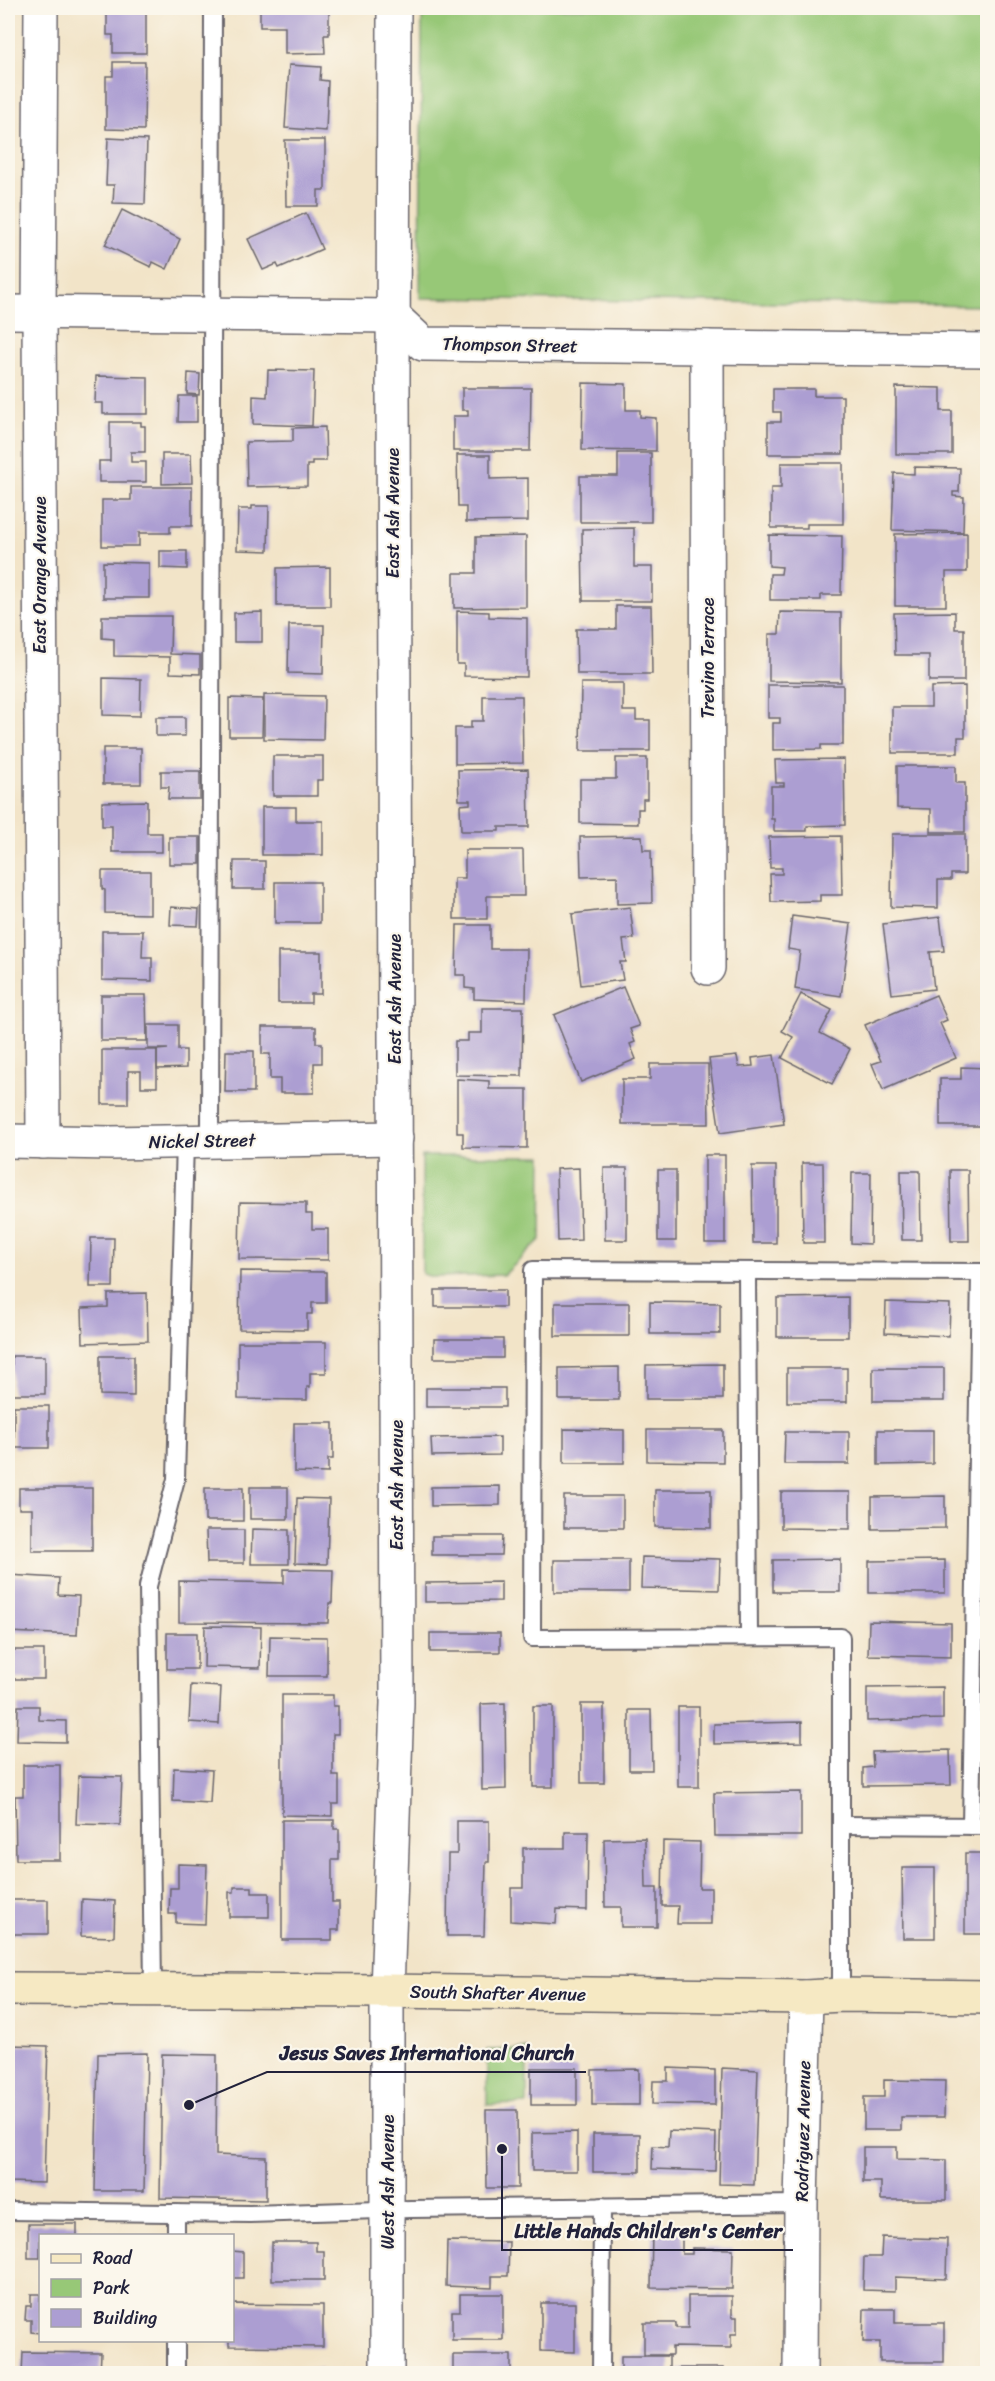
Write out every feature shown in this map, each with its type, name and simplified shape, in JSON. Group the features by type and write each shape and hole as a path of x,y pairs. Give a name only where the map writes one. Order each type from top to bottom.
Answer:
{"main road":[{"name":"South Shafter Avenue","path":"8,1989 987,1997"}],"street":[{"name":"East Orange Avenue","path":"41,8 39,312 43,1142"},
{"name":"East Ash Avenue","path":"387,1991 397,1703 394,8"},
{"path":"8,312 393,316"},
{"name":"Thompson Street","path":"393,316 423,344 987,350"},
{"name":"Trevino Terrace","path":"707,347 708,968"},
{"name":"Nickel Street","path":"8,1142 396,1138"},
{"name":"West Ash Avenue","path":"387,1991 387,2373"},
{"name":"Rodriguez Avenue","path":"800,2373 806,1997"}],"lane":[{"path":"153,1989 148,1586 176,1479 197,1141 211,314 213,8"},
{"path":"841,1825 979,1826 984,1272 533,1270 532,1638 841,1637 841,1825 841,1995"},
{"path":"747,1271 749,1637"},
{"path":"8,2211 250,2214 388,2209 801,2204"},
{"path":"600,2373 602,2206"},
{"path":"176,2213 176,2234"},
{"path":"176,2342 176,2373"}],"green space":[{"path":"422,8 987,8 987,306 420,298"},
{"path":"422,1156 542,1156 541,1239 504,1275 433,1277 422,1274"},
{"path":"527,2049 527,2104 487,2105 487,2050"}],"building":[{"path":"107,8 146,8 146,53 113,53 113,35 107,35"},
{"path":"260,8 329,8 329,35 324,35 325,53 285,54 285,27 260,27"},
{"path":"113,62 145,62 144,130 106,129 106,76 113,76"},
{"path":"289,65 321,67 320,80 328,81 326,131 285,128"},
{"path":"108,138 147,140 145,204 113,203 114,185 106,185"},
{"path":"285,140 325,140 325,190 318,190 318,206 286,206"},
{"path":"122,210 180,239 167,269 153,262 151,267 105,245"},
{"path":"306,213 322,249 279,268 277,264 263,270 248,239"},
{"path":"268,370 314,371 312,426 253,424 253,396 267,397"},
{"path":"188,373 200,374 199,395 187,394"},
{"path":"96,376 148,377 148,414 103,414 103,403 95,403"},
{"path":"583,383 626,384 626,410 640,410 640,417 656,418 656,451 582,450"},
{"path":"896,387 941,388 941,411 952,411 952,454 896,454"},
{"path":"462,388 531,388 530,451 453,451 453,416 468,416 468,410 462,410"},
{"path":"773,389 814,389 814,396 843,396 843,454 768,454 768,422 781,422 781,412 773,412"},
{"path":"179,396 197,396 197,422 178,422"},
{"path":"110,422 141,422 141,426 145,426 145,452 131,452 131,462 146,462 146,482 99,482 99,461 110,461"},
{"path":"325,427 326,461 312,461 312,465 307,465 307,486 247,487 246,442 293,441 293,428"},
{"path":"618,453 651,453 651,522 580,522 580,476 618,476"},
{"path":"162,454 191,454 192,483 162,484"},
{"path":"457,455 490,455 490,479 528,478 528,521 466,522 466,507 458,507"},
{"path":"781,463 843,463 843,524 807,524 807,528 771,528 771,488 781,488"},
{"path":"914,467 960,468 959,492 953,492 953,496 964,497 963,532 892,530 894,473 914,474"},
{"path":"131,487 192,487 192,526 170,526 170,533 139,533 139,546 102,546 102,500 131,500"},
{"path":"252,506 269,506 268,551 237,550 238,509 252,509"},
{"path":"634,528 634,567 652,567 652,601 583,601 582,529"},
{"path":"967,533 967,572 946,572 946,606 895,606 895,534"},
{"path":"769,535 842,536 841,595 821,595 821,600 770,600 770,574 781,574 782,567 769,566"},
{"path":"526,536 526,607 454,608 454,573 476,573 476,537"},
{"path":"160,551 187,551 187,569 160,568"},
{"path":"103,562 149,563 149,598 103,598"},
{"path":"330,567 330,606 277,606 277,568"},
{"path":"616,606 651,606 652,674 577,674 576,629 616,629"},
{"path":"457,611 489,612 489,617 527,618 527,677 464,676 464,664 457,664"},
{"path":"262,612 262,642 234,642 234,613"},
{"path":"780,612 841,613 841,682 769,681 769,634 779,634"},
{"path":"955,612 955,629 964,629 964,681 929,681 929,655 895,655 894,613"},
{"path":"102,616 171,616 170,654 200,655 200,674 170,673 170,657 114,656 114,639 102,638"},
{"path":"289,625 324,625 323,674 288,673"},
{"path":"103,678 141,679 140,716 103,715"},
{"path":"581,683 623,683 623,711 636,711 636,720 650,720 650,751 580,751"},
{"path":"768,685 843,685 843,745 821,745 821,749 773,750 773,723 780,723 780,718 768,718"},
{"path":"965,686 965,737 958,737 958,753 892,753 892,707 931,707 931,687"},
{"path":"264,695 324,696 323,740 264,739"},
{"path":"483,696 522,696 523,763 455,764 455,728 471,728 471,721 483,721"},
{"path":"229,698 263,699 262,736 229,736"},
{"path":"156,717 185,717 185,736 156,736"},
{"path":"103,748 141,748 141,784 103,784"},
{"path":"273,756 323,756 323,780 317,780 317,796 273,796"},
{"path":"616,758 647,758 647,799 643,799 643,809 638,809 638,824 580,823 580,779 616,779"},
{"path":"844,759 845,825 807,826 807,831 774,831 774,819 771,819 771,786 784,786 784,783 776,783 775,760"},
{"path":"897,766 956,766 956,783 965,783 965,832 931,832 931,809 897,808"},
{"path":"528,769 529,827 499,827 499,831 461,831 460,805 470,804 470,800 459,800 458,770"},
{"path":"161,771 200,771 200,799 168,799 169,787 161,787"},
{"path":"147,801 147,833 162,833 162,852 112,852 112,826 102,826 102,802"},
{"path":"262,807 296,807 296,821 323,821 323,855 262,855"},
{"path":"892,834 965,834 965,874 951,874 951,880 938,880 938,908 891,907"},
{"path":"642,836 643,850 651,850 652,903 617,904 617,876 581,877 580,837"},
{"path":"841,836 842,895 820,895 820,901 771,902 770,874 782,874 782,868 770,868 769,837"},
{"path":"169,837 200,837 200,864 169,864"},
{"path":"465,850 523,850 524,896 487,896 487,919 454,919 454,878 465,878"},
{"path":"234,861 265,861 265,889 233,889"},
{"path":"102,871 150,871 150,914 105,913"},
{"path":"275,882 320,882 320,923 275,923"},
{"path":"171,907 199,909 198,926 170,925"},
{"path":"630,907 634,939 623,940 626,962 620,962 623,980 581,985 572,914"},
{"path":"792,916 851,924 841,996 795,989 800,951 788,949"},
{"path":"940,917 944,951 930,952 934,989 892,994 883,924"},
{"path":"457,925 490,925 490,949 527,949 526,1001 474,999 474,989 465,988 465,975 456,975"},
{"path":"102,931 143,931 142,957 152,957 152,981 102,980"},
{"path":"278,952 321,952 321,994 311,994 311,1003 278,1003"},
{"path":"623,987 639,1026 630,1029 635,1042 630,1044 636,1059 581,1082 554,1015"},
{"path":"801,994 832,1010 820,1033 850,1049 832,1084 782,1058 793,1037 782,1031"},
{"path":"101,995 146,995 147,1041 101,1041"},
{"path":"936,995 947,1020 940,1023 956,1058 883,1090 872,1064 881,1061 865,1025"},
{"path":"482,1008 523,1008 522,1076 455,1075 455,1041 468,1041 468,1033 482,1033"},
{"path":"148,1025 178,1025 178,1050 186,1050 186,1068 157,1069 157,1050 168,1049 148,1049"},
{"path":"262,1027 316,1027 316,1043 322,1043 322,1063 314,1063 314,1093 280,1093 280,1079 270,1079 270,1054 262,1054"},
{"path":"102,1050 157,1050 157,1087 141,1087 141,1071 128,1071 128,1104 102,1104"},
{"path":"226,1051 254,1051 254,1092 225,1092"},
{"path":"774,1055 784,1124 720,1133 709,1059 737,1056 739,1067 753,1066 752,1058"},
{"path":"650,1064 708,1064 709,1124 622,1124 622,1079 650,1079"},
{"path":"961,1067 988,1068 988,1126 940,1126 940,1079 961,1079"},
{"path":"457,1079 489,1081 489,1089 527,1089 527,1148 463,1147 463,1133 457,1133"},
{"path":"705,1155 725,1155 725,1243 705,1243"},
{"path":"802,1163 823,1163 824,1243 803,1243"},
{"path":"752,1166 776,1166 776,1243 753,1243"},
{"path":"579,1168 581,1240 558,1241 556,1169"},
{"path":"604,1168 627,1168 627,1240 605,1240"},
{"path":"658,1170 676,1170 676,1241 658,1241"},
{"path":"950,1170 968,1170 969,1241 951,1241"},
{"path":"901,1171 920,1171 921,1240 902,1240"},
{"path":"852,1173 871,1173 870,1244 851,1243"},
{"path":"240,1202 306,1203 306,1214 312,1214 312,1229 328,1229 328,1260 239,1259"},
{"path":"91,1238 114,1238 113,1287 90,1287"},
{"path":"240,1271 326,1272 326,1303 312,1303 312,1314 307,1314 307,1330 239,1329"},
{"path":"435,1290 505,1290 505,1307 435,1307"},
{"path":"147,1293 148,1341 83,1343 82,1308 108,1307 108,1294"},
{"path":"848,1297 848,1337 777,1337 777,1298"},
{"path":"650,1302 720,1303 720,1334 650,1334"},
{"path":"886,1302 950,1304 949,1336 885,1333"},
{"path":"555,1303 629,1303 629,1336 555,1336"},
{"path":"434,1339 503,1339 503,1358 434,1358"},
{"path":"238,1342 326,1342 326,1373 310,1373 307,1400 238,1399"},
{"path":"12,1356 45,1356 45,1394 12,1394"},
{"path":"100,1356 134,1356 134,1396 100,1395"},
{"path":"723,1364 723,1399 646,1399 646,1365"},
{"path":"619,1367 619,1400 559,1400 559,1368"},
{"path":"787,1368 847,1368 847,1402 787,1402"},
{"path":"873,1368 944,1368 944,1401 873,1401"},
{"path":"426,1388 505,1388 505,1407 426,1407"},
{"path":"14,1406 49,1406 49,1448 14,1448"},
{"path":"294,1423 333,1423 333,1459 328,1459 328,1473 294,1472"},
{"path":"564,1429 624,1430 624,1463 564,1463"},
{"path":"647,1430 723,1430 723,1462 647,1461"},
{"path":"878,1430 933,1430 933,1464 878,1465"},
{"path":"785,1432 849,1432 849,1464 784,1464"},
{"path":"500,1437 500,1455 432,1456 431,1438"},
{"path":"500,1486 500,1505 431,1506 431,1487"},
{"path":"250,1487 288,1487 288,1519 250,1519"},
{"path":"19,1488 92,1488 92,1551 32,1551 32,1509 19,1509"},
{"path":"205,1488 243,1488 243,1521 205,1521"},
{"path":"655,1490 711,1490 711,1528 655,1527"},
{"path":"781,1492 850,1492 850,1529 781,1528"},
{"path":"564,1496 623,1496 623,1528 564,1528"},
{"path":"945,1496 945,1528 872,1529 872,1497"},
{"path":"297,1498 329,1499 327,1564 295,1563"},
{"path":"252,1529 289,1530 289,1564 251,1564"},
{"path":"206,1530 244,1530 244,1563 207,1563"},
{"path":"432,1536 502,1536 501,1555 432,1555"},
{"path":"642,1557 720,1559 719,1590 641,1588"},
{"path":"840,1559 840,1592 773,1592 773,1560"},
{"path":"554,1560 629,1560 629,1592 554,1592"},
{"path":"945,1560 945,1593 869,1593 869,1561"},
{"path":"284,1569 333,1570 332,1603 329,1603 328,1623 179,1622 179,1581 284,1583"},
{"path":"8,1575 59,1578 58,1595 79,1596 77,1635 8,1632"},
{"path":"501,1582 501,1601 425,1602 425,1583"},
{"path":"869,1621 951,1623 951,1657 868,1655"},
{"path":"205,1626 261,1627 260,1668 204,1667"},
{"path":"167,1633 197,1633 197,1669 167,1669"},
{"path":"430,1633 500,1633 500,1652 430,1652"},
{"path":"270,1636 327,1637 327,1676 269,1676"},
{"path":"8,1650 44,1650 44,1679 8,1679"},
{"path":"191,1685 221,1687 219,1724 189,1722"},
{"path":"943,1687 943,1719 867,1721 867,1688"},
{"path":"282,1695 333,1695 333,1706 338,1706 338,1734 333,1734 333,1776 339,1776 339,1804 332,1804 332,1816 282,1815"},
{"path":"505,1703 506,1789 482,1790 481,1704"},
{"path":"581,1704 604,1704 604,1783 581,1783"},
{"path":"18,1706 39,1706 39,1720 66,1721 66,1742 17,1741"},
{"path":"533,1706 553,1706 553,1787 533,1787"},
{"path":"678,1707 699,1707 699,1787 678,1787"},
{"path":"629,1710 651,1710 652,1770 629,1770"},
{"path":"802,1722 802,1742 714,1744 714,1724"},
{"path":"950,1750 951,1785 863,1786 863,1768 873,1767 872,1752"},
{"path":"23,1765 60,1765 60,1860 16,1860 15,1796 23,1796"},
{"path":"174,1768 212,1770 210,1803 173,1801"},
{"path":"78,1776 122,1777 120,1825 76,1824"},
{"path":"801,1792 801,1836 715,1836 714,1793"},
{"path":"282,1820 334,1820 334,1829 339,1829 339,1860 332,1860 332,1902 339,1902 339,1930 332,1930 332,1940 282,1940"},
{"path":"457,1821 489,1821 484,1936 447,1936 448,1854 457,1854"},
{"path":"565,1832 588,1832 587,1910 557,1909 556,1924 511,1921 511,1888 523,1888 523,1848 565,1848"},
{"path":"645,1838 646,1888 657,1888 657,1927 621,1927 621,1907 605,1907 604,1839"},
{"path":"663,1841 700,1842 699,1888 711,1888 711,1924 677,1924 678,1906 662,1906"},
{"path":"965,1853 988,1853 988,1934 965,1934"},
{"path":"178,1864 207,1865 205,1924 176,1923 176,1914 169,1914 170,1888 178,1888"},
{"path":"902,1868 935,1868 935,1938 903,1938"},
{"path":"234,1887 252,1887 252,1893 269,1893 269,1917 229,1917 229,1892 234,1892"},
{"path":"82,1899 115,1901 114,1937 81,1936"},
{"path":"8,1900 48,1900 48,1934 8,1934"},
{"path":"8,2045 48,2046 44,2183 8,2182"},
{"path":"147,2053 144,2191 95,2191 98,2054"},
{"path":"162,2054 217,2055 216,2155 266,2157 266,2200 160,2198"},
{"path":"531,2068 577,2068 577,2105 531,2105"},
{"path":"668,2068 715,2070 715,2105 652,2104 653,2081 668,2081"},
{"path":"722,2068 758,2070 754,2185 719,2184"},
{"path":"639,2069 639,2105 592,2105 592,2070"},
{"path":"884,2080 945,2081 944,2117 901,2117 901,2130 864,2130 864,2097 884,2097"},
{"path":"486,2110 517,2110 518,2188 487,2188"},
{"path":"669,2131 716,2133 715,2171 652,2169 653,2146 668,2147"},
{"path":"577,2132 577,2171 532,2171 532,2133"},
{"path":"593,2134 640,2134 640,2172 593,2172"},
{"path":"863,2147 897,2147 897,2159 946,2160 946,2200 881,2200 881,2182 863,2182"},
{"path":"28,2224 77,2224 77,2234 39,2234 39,2258 28,2258"},
{"path":"652,2231 682,2232 682,2254 692,2254 692,2248 733,2249 732,2289 651,2288"},
{"path":"882,2237 947,2239 946,2279 895,2277 895,2291 863,2290 864,2257 881,2257"},
{"path":"447,2241 509,2242 508,2276 492,2276 492,2288 446,2286"},
{"path":"272,2242 316,2242 316,2251 324,2251 324,2280 272,2280"},
{"path":"234,2251 243,2252 243,2278 234,2278"},
{"path":"31,2294 39,2294 39,2333 31,2332 31,2320 25,2320 26,2306 31,2306"},
{"path":"460,2294 503,2294 503,2340 452,2340 452,2311 460,2311"},
{"path":"688,2296 732,2296 732,2317 737,2317 737,2334 731,2334 731,2348 672,2347 672,2355 644,2355 644,2323 676,2323 676,2328 688,2328"},
{"path":"541,2303 575,2303 575,2352 541,2351"},
{"path":"234,2304 323,2305 323,2347 229,2346 229,2342 234,2342"},
{"path":"864,2309 895,2309 895,2323 944,2323 944,2362 880,2362 880,2342 863,2342"},
{"path":"23,2352 101,2353 100,2374 22,2374"},
{"path":"453,2355 511,2355 511,2374 453,2374"},
{"path":"621,2356 669,2356 669,2374 621,2374"},
{"path":"264,2368 321,2368 321,2374 264,2374"},
{"path":"678,2368 723,2368 723,2374 678,2374"}],"place":[{"name":"Jesus Saves International Church","path":"189,2105"},
{"name":"Little Hands Children's Center","path":"502,2149"}]}
